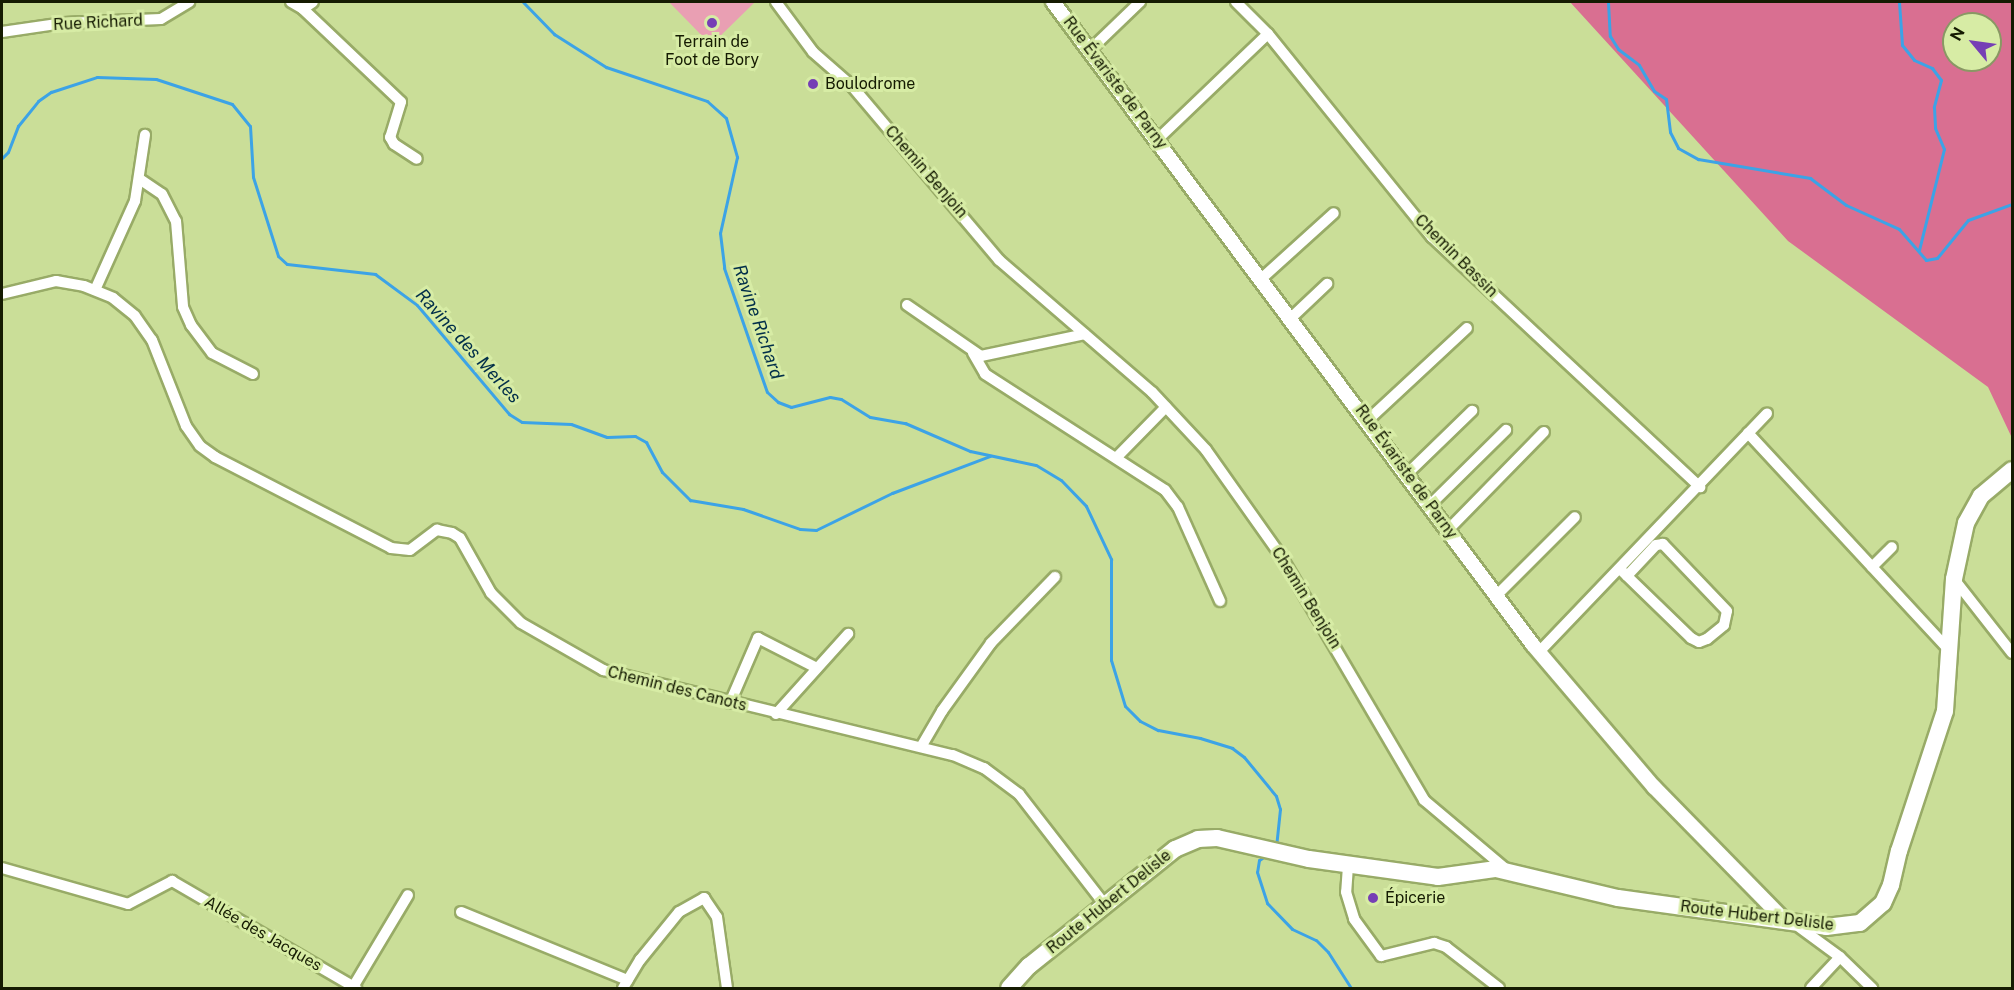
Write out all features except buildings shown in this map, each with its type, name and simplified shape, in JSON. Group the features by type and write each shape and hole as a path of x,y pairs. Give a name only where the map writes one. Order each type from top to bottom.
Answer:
{"main road":[{"name":"Route Hubert Delisle","path":"1009,988 1029,966 1174,849 1198,839 1217,838 1309,860 1348,866 1438,877 1483,870 1510,872 1618,898 1785,921 1844,927 1860,923 1883,903 1945,711 1954,579 1960,541 1972,509 1991,485 2013,470"}],"street":[{"name":"Rue Richard","path":"2,32 64,22 161,19 189,2"},
{"path":"291,2 303,9 401,102 390,137 394,144 417,159"},
{"path":"303,9 313,2"},
{"name":"Chemin Benjoin","path":"776,2 813,52 852,86 999,260 1166,407 1206,450 1281,556 1424,800 1510,872"},
{"name":"Rue Évariste de Parny","path":"1053,2 1158,139 1539,652 1654,788 1785,921"},
{"path":"1089,51 1140,2"},
{"name":"Chemin Bassin","path":"1236,2 1268,34 1432,237 1700,488"},
{"path":"1158,139 1268,34"},
{"path":"95,290 141,180 145,135"},
{"path":"141,180 162,194 176,221 183,307 191,325 212,353 253,374"},
{"path":"1261,279 1334,213"},
{"name":"Chemin des Canots","path":"2,294 56,281 95,290 113,298 135,316 152,340 186,426 200,446 215,457 391,548 410,550 437,530 452,533 460,538 491,593 520,622 561,649 603,670 730,703 921,747 984,768 1019,794 1105,905"},
{"path":"1291,318 1327,284"},
{"path":"908,305 973,353 985,374 1117,458 1172,498 1220,601"},
{"path":"1368,420 1467,328"},
{"path":"973,353 994,356 1085,334"},
{"path":"1117,458 1166,407"},
{"path":"1407,474 1472,411"},
{"path":"1624,572 1767,413"},
{"path":"1430,505 1506,430"},
{"path":"1448,530 1544,432"},
{"path":"1748,433 1950,651"},
{"path":"1497,595 1575,517"},
{"path":"1539,652 1624,572 1656,546 1663,544 1726,611 1724,625 1707,639 1699,642 1691,638 1624,572"},
{"path":"1872,567 1892,547"},
{"path":"921,747 942,711 991,643 1055,577"},
{"path":"1954,579 2013,653"},
{"path":"776,714 848,634"},
{"path":"730,703 758,638 817,668"},
{"path":"1348,866 1347,892 1351,910 1377,953 1388,958 1423,943 1434,943 1446,947 1499,988"},
{"name":"Allée des Jacques","path":"2,868 128,904 172,881 355,988 408,895"},
{"path":"461,912 626,984 679,912 704,898 717,917 727,988"},
{"path":"1785,921 1813,935 1872,988"},
{"path":"1811,988 1840,957"}],"shaded area":[{"name":"Terrain de Foot de Bory","path":"669,2 755,2 711,45"},
{"path":"1570,2 2012,2 2012,438 1988,387 1788,241"}],"waterway":[{"name":"Ravine Richard","path":"523,2 554,34 606,67 707,101 726,118 737,157 720,233 724,268 767,392 778,402 791,407 830,397 841,399 870,417 905,423 970,451 1036,465 1061,480 1086,506 1111,559 1111,660 1125,706 1140,721 1158,730 1200,738 1232,748 1244,757 1276,796 1280,809 1276,846"},
{"path":"1608,2 1610,36 1618,49 1639,65 1654,91 1666,99 1670,132 1678,148 1698,159 1810,178 1846,205 1899,229 1926,260 1937,258 1968,220 2012,204"},
{"path":"1899,2 1902,45 1914,60 1932,68 1941,80 1934,107 1935,128 1944,149 1919,250"},
{"name":"Ravine des Merles","path":"2,158 8,152 18,126 38,101 51,92 97,77 156,79 232,104 250,126 253,177 278,256 287,264 375,274 417,305 509,414 522,422 571,424 607,437 635,436 646,442 662,472 690,500 743,509 800,529 816,530 892,493 990,456"},
{"path":"1265,856 1259,860 1257,872 1267,903 1292,929 1316,940 1328,952 1351,988"}],"place":[{"name":"Terrain de Foot de Bory","path":"712,23"},
{"name":"Boulodrome","path":"813,84"},
{"name":"Épicerie","path":"1373,898"}]}
